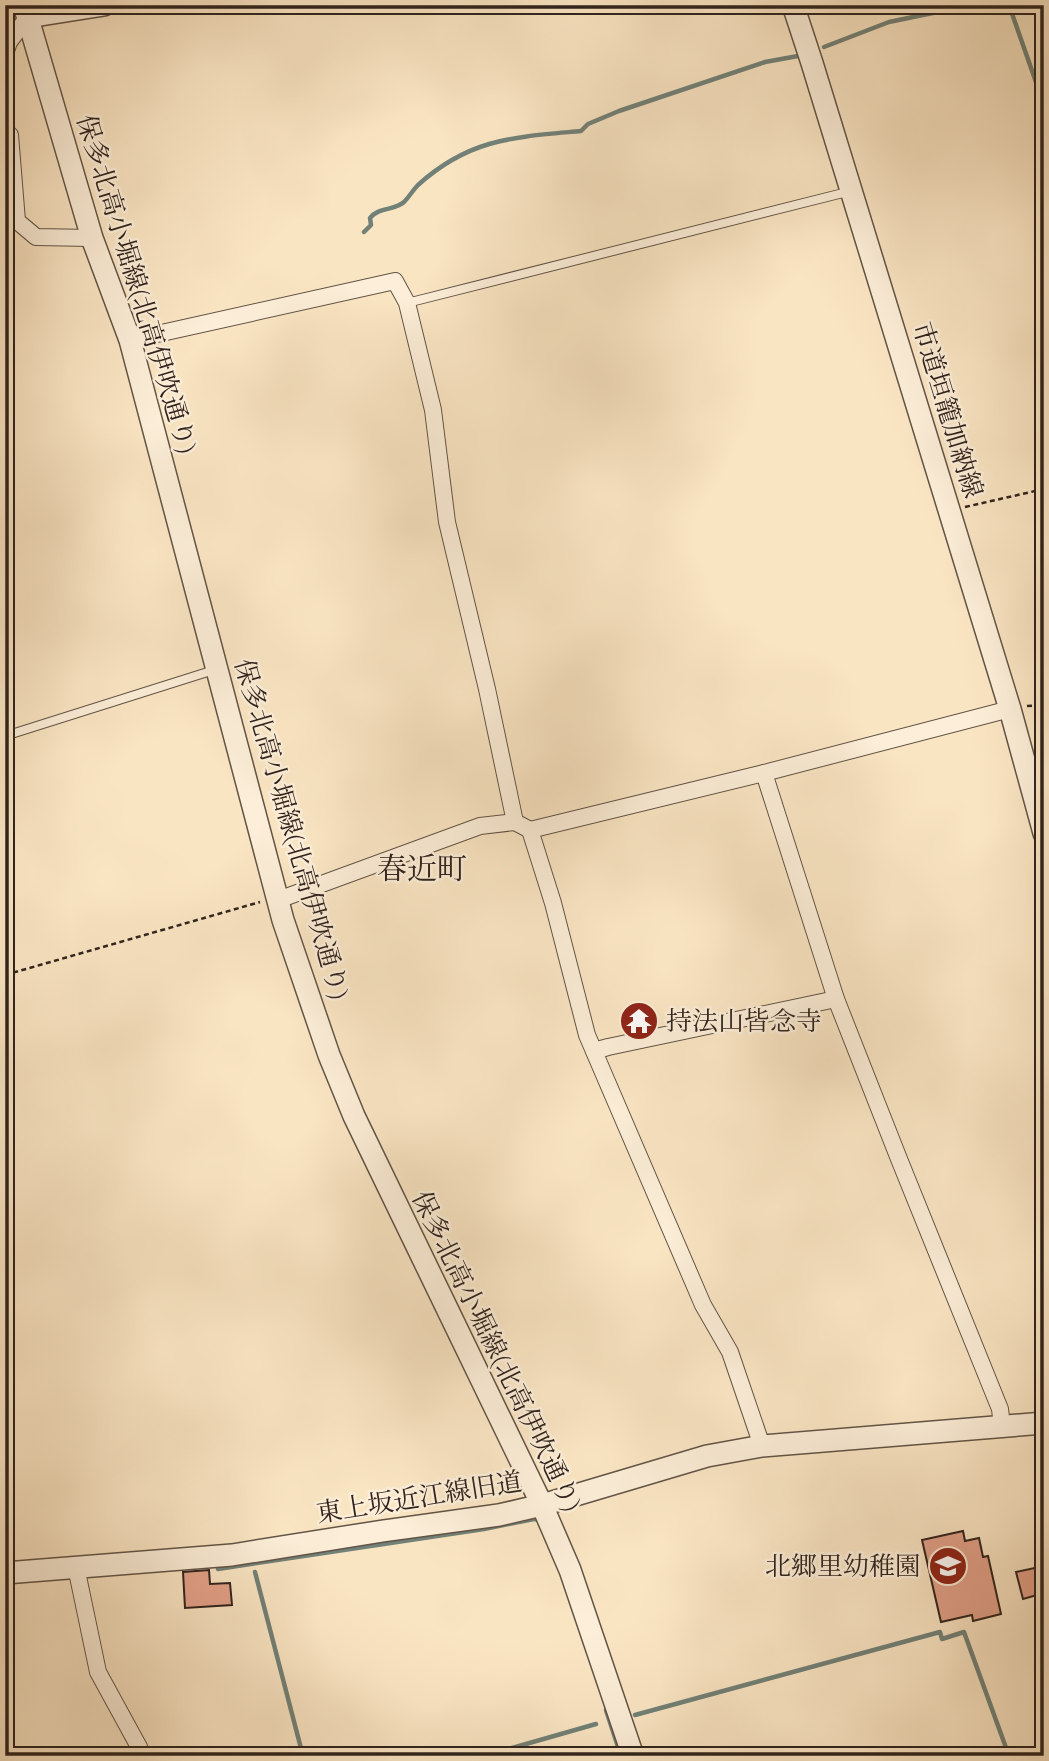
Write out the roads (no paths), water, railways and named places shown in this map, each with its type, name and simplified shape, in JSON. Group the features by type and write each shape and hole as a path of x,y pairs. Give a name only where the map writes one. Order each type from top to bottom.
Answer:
{"street":[{"path":"5,23 26,11 104,5"},
{"name":"市道垣籠加納線","path":"793,5 950,511 1010,709 1044,833"},
{"path":"5,54 26,11"},
{"name":"保多北高小堀線(北高伊吹通り)","path":"26,11 92,238 130,340 283,920 329,1055 354,1116 542,1505 570,1570 633,1756"},
{"path":"5,131 10,135 11,222 36,237 92,238"},
{"path":"130,340 395,281 407,303 433,410 449,534 487,689 515,822"},
{"path":"278,901 480,826 515,822 530,830 1010,709"},
{"path":"764,773 836,999 1000,1409 1002,1426"},
{"path":"530,830 553,903 587,1035 703,1305 730,1352 762,1446"},
{"path":"594,1051 836,999"},
{"name":"東上坂近江線旧道","path":"5,1573 232,1555 499,1516 707,1456 762,1446 1044,1423"},
{"path":"76,1567 97,1672 139,1747 141,1756"}],"lane":[{"path":"407,303 851,191"},
{"path":"5,736 217,670"}],"waterway":[{"path":"824,47 889,22 986,5"},
{"path":"1009,5 1044,105"},
{"path":"364,232 371,225 370,218 373,215 400,205 437,169 475,149 514,138 581,131 588,124 619,111 765,62 798,56"},
{"path":"218,1569 541,1520"},
{"path":"255,1572 303,1756"},
{"path":"635,1715 940,1632 942,1639 964,1632 1009,1756"},
{"path":"606,1710 621,1756"},
{"path":"484,1756 596,1724"}],"place":[{"name":"持法山皆念寺","path":"639,1021"},
{"name":"北郷里幼稚園","path":"948,1566"}],"district":[{"name":"春近町","path":"422,869"}]}
